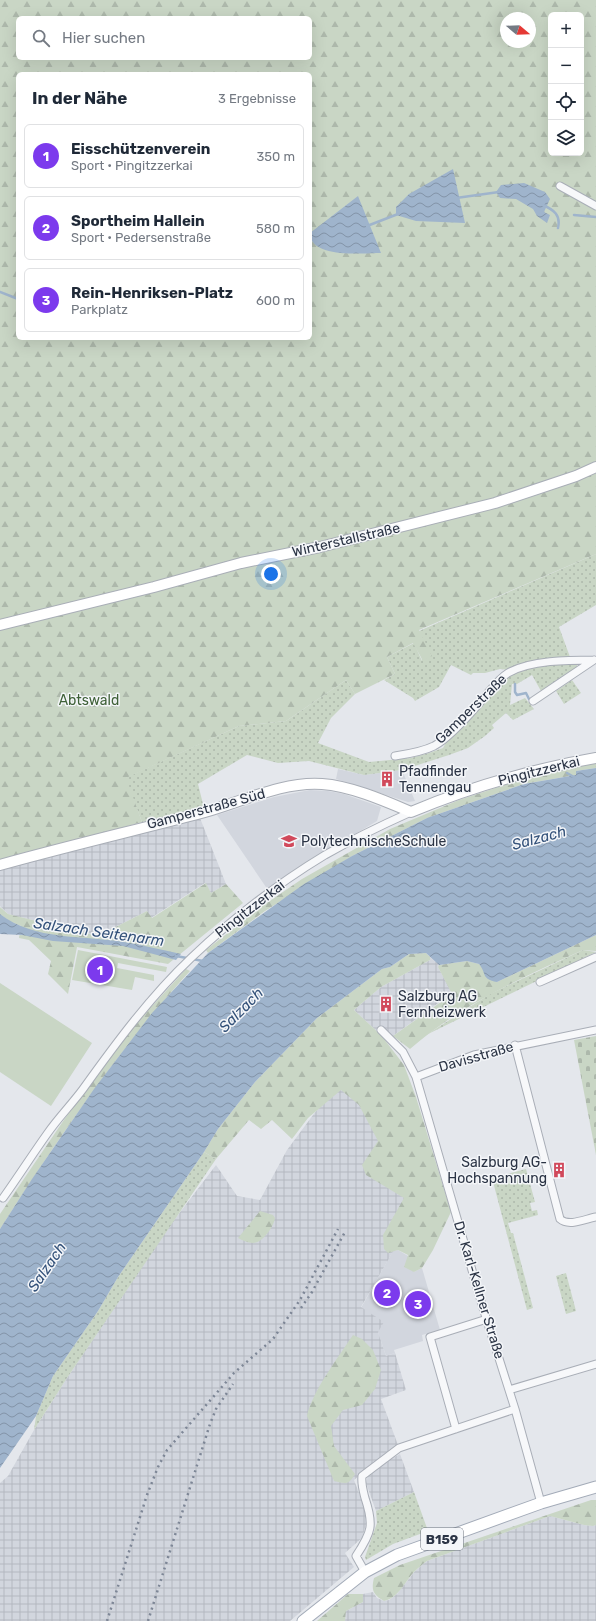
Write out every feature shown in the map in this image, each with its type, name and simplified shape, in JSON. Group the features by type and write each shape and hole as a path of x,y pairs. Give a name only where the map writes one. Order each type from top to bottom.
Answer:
{"main road":[{"name":"B159","path":"303,1621 364,1572 397,1555 541,1503 596,1487"}],"street":[{"path":"560,186 596,206"},
{"name":"Winterstallstraße","path":"0,625 154,587 241,563 320,547 495,503 576,476 596,467"},
{"name":"Gamperstraße","path":"533,701 595,660"},
{"name":"Gamperstraße","path":"395,756 418,752 439,742 476,707 502,677 509,672 551,661 595,660"},
{"name":"Pingitzzerkai","path":"3,1198 48,1132 82,1090 123,1034 159,991 190,959 251,907 297,873 354,839 411,812 458,794 515,776 563,764 596,758"},
{"name":"Gamperstraße Süd","path":"0,866 84,842 206,812 285,787 312,784 334,785 384,801 411,812"},
{"path":"540,982 596,957"},
{"path":"381,1030 403,1052 416,1077"},
{"name":"Davisstraße","path":"416,1077 474,1055 515,1045 596,1030"},
{"path":"515,1045 560,1219 564,1222 572,1222 596,1217"},
{"name":"Dr. Karl-Kellner Straße","path":"416,1077 515,1409 541,1503"},
{"path":"456,1429 430,1336 487,1319"},
{"path":"509,1390 596,1364"},
{"path":"364,1572 356,1556 365,1543 372,1526 371,1514 361,1484 362,1476 399,1448 515,1409"}],"shaded area":[{"path":"338,769 364,775 402,770 415,801 408,802 336,779"},
{"name":"PolytechnischeSchule","path":"310,790 344,794 381,807 377,821 297,869 268,890 217,815 274,797"},
{"path":"200,818 226,884 211,893 205,883 151,918 147,911 98,936 8,914 0,906 0,871 71,849"},
{"path":"430,957 439,965 438,967 452,993 393,1036 387,1030 381,1035 354,1010 381,987 430,960"},
{"path":"369,1046 410,1222 361,1307 384,1322 378,1332 386,1356 395,1353 406,1390 381,1399 398,1445 354,1480 366,1511 367,1521 362,1538 345,1553 354,1567 290,1621 0,1621 0,1483 8,1476 34,1430 67,1378 168,1228 216,1165 237,1196 260,1200 287,1150 313,1115"},
{"path":"398,1250 408,1256 414,1272 422,1268 440,1330 422,1335 423,1341 394,1350 395,1353 386,1356 378,1332 361,1308 393,1251"},
{"path":"400,1454 414,1492 376,1511 366,1483 368,1476 389,1460"},
{"path":"550,1516 584,1525 596,1525 596,1621 345,1621 346,1611 363,1602 363,1594 373,1592 377,1598 384,1601 389,1600 397,1594 415,1571 427,1561"}],"green space":[{"name":"Abtswald","path":"0,0 596,0 596,554 419,630 432,656 423,661 413,643 387,657 395,674 355,694 346,680 286,721 239,726 126,778 142,822 0,862"},
{"path":"596,554 596,605 559,627 570,657 551,658 522,664 509,670 500,669 485,673 473,673 471,675 451,665 439,687 415,701 413,698 384,680 395,674 387,657 414,643 422,661 419,631"},
{"path":"577,663 577,667 572,671 541,691 532,675 517,684 512,684 510,705 525,698 534,709 513,720 506,713 492,725 494,728 468,748 402,770 364,775 309,761 278,763 247,755 198,784 204,808 142,822 125,778 239,726 286,721 346,680 355,694 331,718 318,743 369,762 411,758 443,748 448,739 509,676 529,668 553,664"},
{"path":"572,680 581,693 564,704 556,691"},
{"path":"596,763 596,768 576,771 576,775 524,784 427,818 352,856 265,911 208,953 206,950 261,907 302,879 390,829 459,800 523,779"},
{"path":"206,883 211,893 226,884 243,903 168,964 77,947 68,994 48,974 51,961 29,940 19,938 21,926 9,921 0,914 0,907 8,914 98,936 147,911 152,918"},
{"path":"596,935 596,951 583,950 493,993 471,1005 429,1033 410,1049 393,1036 452,994 438,967 439,965 467,961 479,964 497,982"},
{"path":"78,950 167,967 166,972 118,963 117,968 154,975 154,981 135,977 132,990 72,980"},
{"path":"583,950 596,952 426,1035 490,994"},
{"path":"426,953 430,957 430,960 381,987 354,1010 381,1035 404,1065 416,1097 451,1212 433,1250 422,1268 414,1272 404,1267 408,1255 398,1250 388,1253 384,1249 383,1235 404,1198 366,1175 362,1165 378,1141 359,1105 341,1090 308,1118 292,1139 272,1120 261,1129 249,1120 216,1159 204,1152 218,1129 255,1082 317,1018 382,969 390,967 409,954"},
{"path":"186,969 190,971 138,1032 90,1096 0,1229 0,1214 87,1086 122,1039"},
{"path":"0,983 92,1043 51,1106 0,1072"},
{"path":"596,1036 596,1155 574,1040"},
{"path":"204,1152 216,1159 67,1378 34,1430 36,1416 53,1376 98,1311 118,1277"},
{"path":"526,1169 535,1202 530,1203 532,1211 537,1210 538,1215 508,1223 511,1233 513,1233 533,1308 527,1310 492,1178"},
{"path":"260,1211 273,1215 275,1218 273,1225 267,1234 261,1240 253,1243 238,1238"},
{"path":"566,1273 576,1311 566,1314 556,1276"},
{"path":"353,1335 362,1339 373,1350 381,1370 375,1389 362,1405 343,1410 331,1426 334,1446 355,1474 349,1482 344,1483 334,1481 307,1416 314,1396 320,1385"},
{"path":"414,1492 428,1531 393,1544 366,1560 365,1557 377,1523 376,1511"},
{"path":"591,1500 596,1500 596,1525 584,1525 550,1516 427,1561 411,1575 398,1593 389,1599 384,1601 377,1597 374,1592 374,1578 400,1565"},
{"path":"348,1594 363,1594 363,1602 346,1611 345,1621 317,1621"}],"water":[{"path":"453,169 465,223 416,221 396,215 396,207 409,194"},
{"path":"524,183 545,192 550,199 544,212 550,215 547,223 537,216 533,209 516,199 500,198 496,192 501,185"},
{"path":"358,196 381,253 351,254 328,251 319,247 312,241 312,231"},
{"name":"Salzach","path":"596,768 596,935 497,982 486,978 479,964 467,961 439,965 426,953 409,954 390,967 382,969 317,1018 255,1082 218,1129 204,1152 118,1277 98,1311 53,1376 36,1416 0,1468 0,1229 32,1179 94,1089 152,1013 208,953 304,884 352,856 427,818 524,784 576,775 576,771"},
{"name":"Salzach Seitenarm","path":"0,914 14,923 28,929 44,933 124,942 181,954 176,960 123,946 53,941 22,935 0,934"}],"waterway":[{"path":"456,198 499,192"},
{"path":"543,205 556,214 559,223 558,228"},
{"path":"367,226 398,214"},
{"path":"574,215 596,217"},
{"path":"0,292 16,298"},
{"path":"515,684 515,692 517,695 526,693 529,699"},
{"path":"567,773 574,777"},
{"name":"Salzach Seitenarm","path":"176,956 203,961"}],"railway":[{"path":"107,1621 147,1495 158,1467 167,1450 234,1373 273,1339 300,1300 338,1229"},
{"path":"301,1308 312,1292 345,1232"},
{"path":"148,1621 210,1424 216,1409 233,1384"}],"place":[{"name":"Pfadfinder Tennengau","path":"387,779"},
{"name":"PolytechnischeSchule","path":"289,841"},
{"name":"Eisschützenverein","path":"100,970"},
{"name":"Salzburg AG Fernheizwerk","path":"386,1004"},
{"name":"Salzburg AG- Hochspannung","path":"559,1170"},
{"name":"Sportheim Hallein","path":"387,1293"},
{"name":"Rein-Henriksen-Platz","path":"418,1304"}]}
